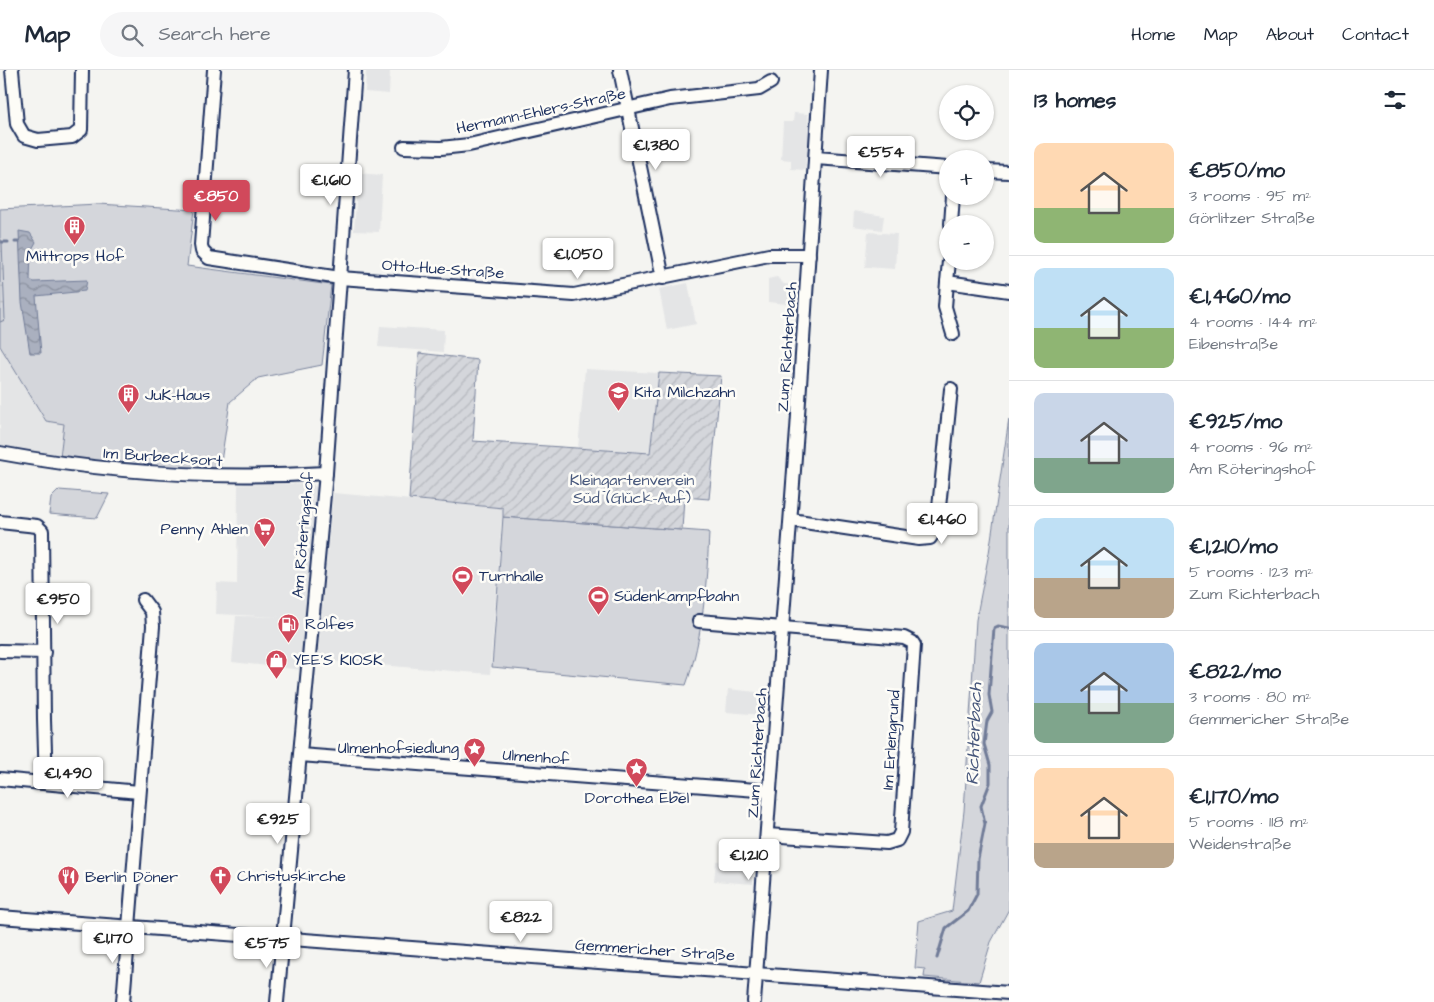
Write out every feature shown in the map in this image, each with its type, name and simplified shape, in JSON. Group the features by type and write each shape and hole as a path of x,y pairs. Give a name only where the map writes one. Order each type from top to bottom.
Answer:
{"street":[{"path":"12,70 18,129 26,137 38,140 72,136 81,130 82,70"},
{"name":"Otto-Hue-Straße","path":"214,70 202,251 212,259 340,278 574,295 769,255 809,255"},
{"name":"Am Röteringshof","path":"277,1002 326,473 355,70"},
{"path":"620,70 630,108 663,278"},
{"name":"Zum Richterbach","path":"754,1002 791,520 821,70"},
{"name":"Hermann-Ehlers-Straße","path":"404,147 441,148 469,145 630,108 701,94 759,89 772,82"},
{"path":"816,158 939,167"},
{"path":"994,171 1009,172"},
{"path":"948,270 945,307 953,334"},
{"path":"947,282 1009,291"},
{"path":"791,520 919,540 930,538 937,527 951,389"},
{"name":"Im Burbecksort","path":"0,453 74,466 150,474 239,477 326,473"},
{"path":"0,522 37,526 42,530 46,783"},
{"path":"123,1002 153,626 152,612 143,600"},
{"path":"699,621 783,627"},
{"name":"Im Erlengrund","path":"767,835 887,843 897,840 901,832 915,650 912,642 904,638 783,627"},
{"path":"0,651 44,652"},
{"name":"Ulmenhof","path":"300,755 770,791"},
{"path":"0,778 139,792"},
{"name":"Gemmericher Straße","path":"0,917 1009,993"}],"shaded area":[{"path":"366,70 390,70 389,94 365,92"},
{"path":"794,113 808,114 808,125 810,126 808,159 806,159 805,170 791,169 791,160 781,159 783,122 793,122"},
{"path":"358,173 382,175 379,232 354,231"},
{"path":"854,211 884,216 882,230 853,226"},
{"path":"868,232 897,234 895,269 865,267"},
{"path":"777,277 784,284 797,285 796,305 768,302 768,279"},
{"path":"688,283 696,324 667,330 659,289"},
{"path":"380,326 444,330 443,352 378,347"},
{"path":"0,346 46,421 64,424 60,457 0,445"},
{"name":"Kita Milchzahn","path":"585,369 659,373 650,453 578,448"},
{"path":"310,483 319,489 302,670 232,662 236,616 281,617 216,614 217,583 237,584 238,485"},
{"path":"333,493 503,508 490,674 317,660"},
{"path":"728,689 766,693 764,715 726,712"},
{"path":"716,861 754,864 753,884 714,881"}],"green space":[{"path":"98,204 194,210 187,266 331,285 322,365 258,378 230,402 220,468 161,468 60,457 64,424 46,421 0,346 0,209"},
{"path":"0,238 2,242 5,320 0,322"},
{"name":"Kleingartenverein Süd (Glück-Auf)","path":"419,353 478,360 473,441 650,453 659,373 721,376 709,499 684,497 682,530 503,517 503,508 409,499"},
{"path":"1009,419 1009,909 991,942 979,982 924,977 925,969 915,968 919,921 952,911 964,811 976,620 989,553"},
{"path":"59,490 109,494 97,518 49,514 51,498"},
{"name":"Südenkampfbahn","path":"503,517 709,532 700,629 686,685 492,667"}],"water":[{"path":"19,231 30,233 36,242 31,251 30,280 34,282 87,280 85,291 36,296 41,353 30,353 22,302"}],"waterway":[{"path":"2,242 8,242"},
{"name":"Richterbach","path":"937,958 946,928 968,911 977,894 978,859 985,824 981,806 990,783 990,765 984,744 987,721 992,712 989,695 994,628 998,626 1009,628"}],"place":[{"name":"Mittrops Hof","path":"75,246"},
{"name":"Kita Milchzahn","path":"618,411"},
{"name":"JuK-Haus","path":"129,414"},
{"name":"Penny Ahlen","path":"264,548"},
{"name":"Turnhalle","path":"463,595"},
{"name":"Südenkampfbahn","path":"598,615"},
{"name":"Rolfes","path":"289,643"},
{"name":"YEE'S KIOSK","path":"277,679"},
{"name":"Ulmenhofsiedlung","path":"475,767"},
{"name":"Dorothea Ebel","path":"637,788"},
{"name":"Christuskirche","path":"221,895"},
{"name":"Berlin Döner","path":"69,896"}]}
